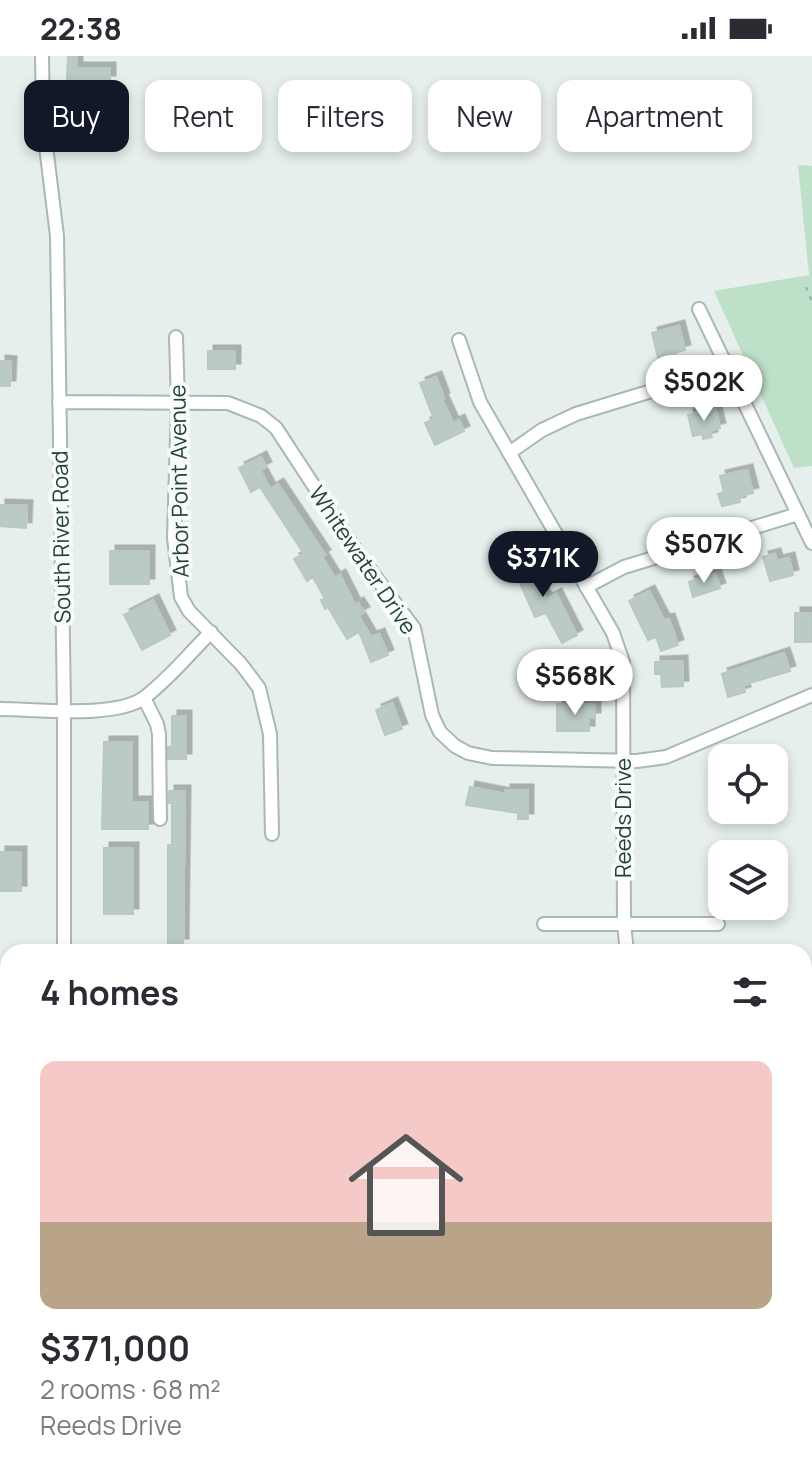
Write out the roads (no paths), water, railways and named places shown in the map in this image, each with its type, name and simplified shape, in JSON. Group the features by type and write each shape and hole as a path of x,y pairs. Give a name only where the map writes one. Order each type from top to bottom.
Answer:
{"street":[{"name":"South River Road","path":"42,56 43,122 57,236 64,944"},
{"path":"699,309 812,543"},
{"name":"Arbor Point Avenue","path":"176,337 178,403 174,538 181,597 189,611 241,664 259,688 270,734 272,834"},
{"name":"Reeds Drive","path":"459,340 480,402 613,633 623,662 626,944"},
{"path":"509,453 542,430 576,414 727,368"},
{"name":"Whitewater Drive","path":"59,402 228,403 261,416 276,428 359,555 414,628 432,715 440,732 468,753 492,758 623,761 666,757 812,695"},
{"path":"586,587 624,567 798,514"},
{"path":"0,709 121,708 144,698 211,632"},
{"path":"144,698 159,734 160,819"},
{"path":"544,924 718,924"}]}
